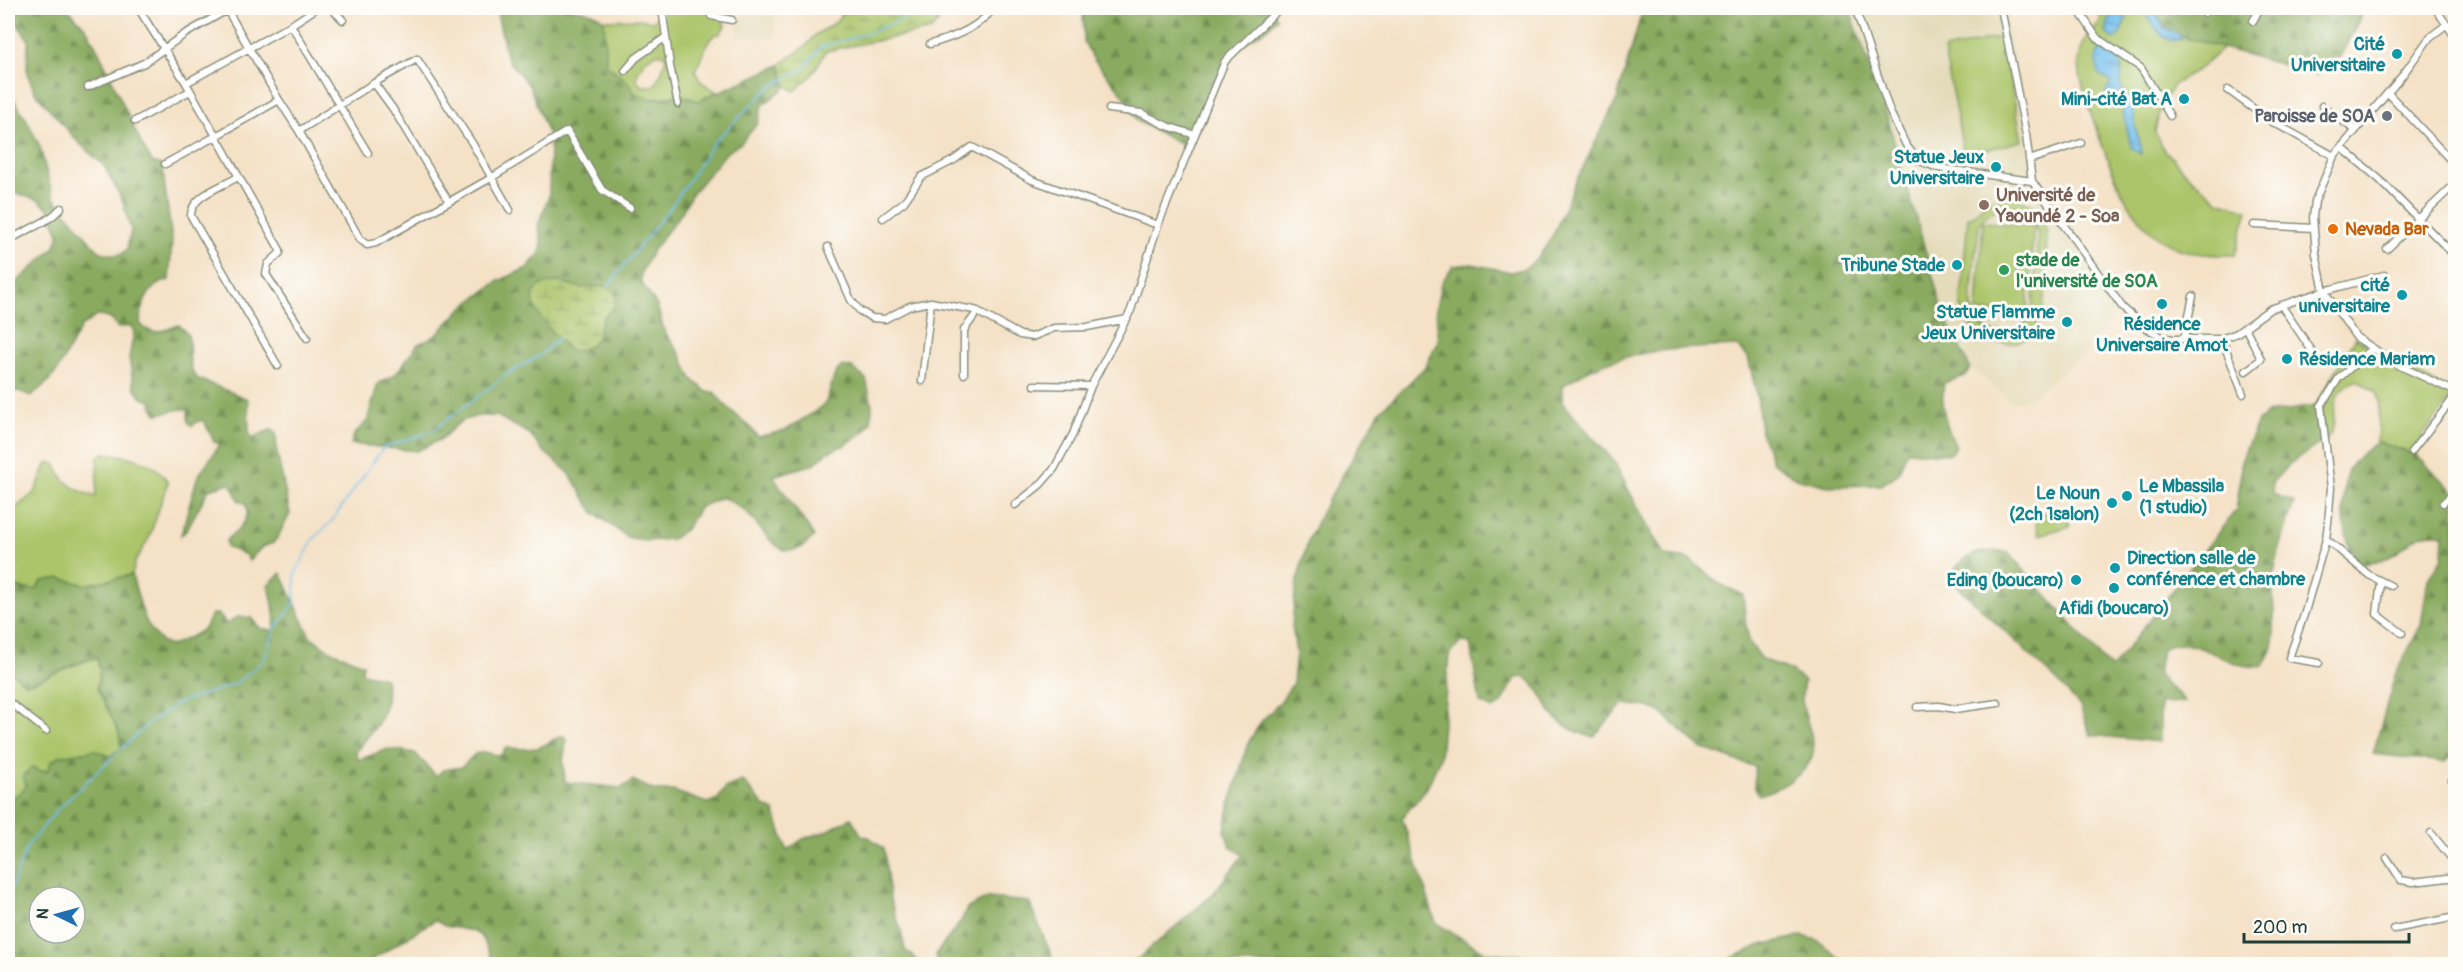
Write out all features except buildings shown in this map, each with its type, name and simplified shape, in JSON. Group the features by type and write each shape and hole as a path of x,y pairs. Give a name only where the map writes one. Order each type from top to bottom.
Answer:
{"street":[{"path":"88,87 144,63 226,8 360,238 367,245 376,243 449,202 567,131 602,190 630,208"},
{"path":"186,83 291,25 317,8"},
{"path":"332,8 343,20"},
{"path":"662,8 678,104"},
{"path":"709,8 711,16 732,20"},
{"path":"930,44 951,39 988,15 994,8"},
{"path":"1015,505 1040,485 1054,469 1077,425 1091,386 1126,319 1142,281 1158,225 1225,61 1280,8"},
{"path":"1855,8 1890,112 1906,146 1918,160 1938,168 2032,181"},
{"path":"2001,8 2022,112 2032,181 2126,312 2154,333 2172,339 2222,339 2245,327 2270,309 2324,291 2384,275"},
{"path":"2070,8 2079,11 2097,38 2141,68 2170,116"},
{"path":"2253,21 2260,8"},
{"path":"2435,8 2456,38"},
{"path":"141,9 186,83 280,250 280,253 268,264 266,274 307,338"},
{"path":"2411,452 2455,390 2400,366 2356,337 2324,291 2314,228 2315,201 2334,156 2341,147 2388,93 2425,42 2446,25 2456,22"},
{"path":"291,25 368,153"},
{"path":"625,71 636,58 666,37"},
{"path":"299,131 374,83 417,59 471,143 510,210"},
{"path":"374,83 393,109 449,202"},
{"path":"2228,90 2269,120 2334,156"},
{"path":"135,121 190,91"},
{"path":"2388,93 2456,166"},
{"path":"165,164 279,100"},
{"path":"2322,106 2355,130"},
{"path":"1109,109 1141,113 1167,126 1195,135"},
{"path":"2029,160 2081,143"},
{"path":"883,218 904,202 921,177 954,160 972,147 1032,180 1158,225"},
{"path":"2341,147 2379,179 2452,253"},
{"path":"238,177 195,202 191,209 191,216 278,366"},
{"path":"2387,249 2456,183"},
{"path":"8,241 27,229 50,220 62,208"},
{"path":"2254,225 2314,228"},
{"path":"836,247 829,249 851,300 860,311 872,318 885,319 910,306 931,302 978,311 1026,337 1032,337 1054,328 1087,327 1126,319"},
{"path":"836,267 844,263"},
{"path":"2184,339 2193,296"},
{"path":"922,381 931,302"},
{"path":"2281,305 2312,351"},
{"path":"964,374 964,330 978,311"},
{"path":"2245,327 2261,359 2246,371"},
{"path":"2222,339 2243,394"},
{"path":"2319,663 2289,658 2306,612 2326,539 2331,488 2321,406 2339,378 2373,348"},
{"path":"1034,385 1091,386"},
{"path":"2443,503 2456,491"},
{"path":"2326,539 2369,574 2391,586"},
{"path":"2381,581 2377,614 2402,633"},
{"path":"8,701 46,731"},
{"path":"1917,707 1939,706 1955,709 1998,703"},
{"path":"2431,833 2456,864"},
{"path":"2387,858 2401,880 2413,882 2456,877"},
{"path":"2394,929 2456,917"}],"shaded area":[{"name":"Université de Yaoundé 2 - Soa","path":"1849,8 2004,8 2041,184 2126,302 2082,356 2030,398 2012,402 1970,368 1944,316 1885,109"},
{"path":"744,16 775,16 775,38 738,36 739,22"}],"green space":[{"path":"553,6 582,10 604,20 606,64 631,85 634,93 652,99 681,95 698,101 780,65 787,86 762,106 758,123 741,143 726,153 691,195 682,212 653,250 641,273 641,282 657,306 664,331 680,354 692,379 707,392 714,392 758,437 786,430 819,409 826,402 835,374 842,366 852,368 866,379 872,405 871,422 866,430 845,445 828,452 814,464 773,476 814,536 803,546 793,550 784,550 768,538 745,511 723,497 700,507 686,529 672,539 645,541 627,537 594,513 569,473 541,449 530,434 497,416 478,416 461,421 441,439 417,451 351,444 354,435 367,421 378,383 395,375 418,344 435,336 462,308 497,282 527,268 540,253 542,244 538,225 549,196 550,139 529,85 506,55 496,8","holes":["559,282 581,288 608,286 615,306 602,319 597,338 591,345 576,351 567,349 559,338"]},
{"path":"9,8 67,8 86,28 152,162 162,165 172,241 169,280 156,285 151,290 144,302 140,323 144,328 153,332 179,325 188,335 190,364 198,379 248,399 249,432 252,438 272,429 276,434 277,453 290,514 273,543 262,547 249,561 246,555 227,547 226,540 243,524 247,514 245,503 239,501 230,483 209,489 186,531 181,535 197,478 220,444 214,442 204,421 198,421 192,426 188,422 188,409 156,414 151,401 142,398 134,387 129,358 134,332 131,326 118,328 111,319 98,315 81,327 57,371 48,382 31,396 19,391 8,392 8,290 55,247 59,234 49,209 38,200 8,191 8,90 27,120 40,147 53,197 96,248 101,252 114,255 122,254 127,249 131,230 123,202 104,166 78,142 35,92 27,73 28,39"},
{"path":"664,8 716,8 722,16 725,26 720,34 714,35 711,39 695,70 700,81 717,92 698,101 681,95 652,99 634,93 630,85 606,64 604,20 653,21 664,12","holes":["655,54 663,54 666,58 654,86 641,86 636,78 643,64"]},
{"path":"861,8 950,8 931,30 826,51 812,75 795,91 787,86 780,65 808,44 815,35 836,22 842,13"},
{"path":"1083,8 1270,8 1277,18 1269,27 1238,48 1226,60 1189,149 1137,121 1122,93 1094,60 1084,42"},
{"path":"1643,8 1849,8 1885,109 1944,316 1970,368 1965,376 1944,383 1944,416 1956,446 1951,454 1907,451 1898,474 1881,485 1828,486 1796,478 1772,462 1761,432 1757,397 1748,357 1737,346 1668,350 1623,358 1581,374 1562,387 1563,404 1613,460 1654,538 1666,556 1689,559 1718,583 1743,595 1750,643 1763,660 1790,670 1804,681 1802,699 1813,740 1812,758 1807,767 1793,780 1759,795 1754,785 1755,767 1701,748 1659,711 1649,707 1623,704 1593,737 1575,731 1559,721 1537,689 1525,677 1516,678 1502,703 1493,709 1480,703 1470,643 1461,642 1449,655 1440,758 1427,788 1402,818 1436,923 1485,952 1539,957 1543,964 1132,964 1212,895 1243,855 1230,846 1225,831 1229,807 1248,743 1261,722 1281,701 1293,683 1296,653 1292,626 1294,602 1308,541 1323,509 1380,411 1424,368 1438,341 1436,308 1441,283 1453,266 1472,264 1511,272 1524,269 1538,258 1553,235 1576,181 1617,99"},
{"path":"2101,8 2136,9 2181,39 2181,36 2223,48 2202,67 2173,85 2160,109 2155,132 2164,149 2189,176 2219,201 2248,210 2235,255 2202,254 2172,246 2146,227 2123,194 2098,135 2080,74 2081,49 2088,35 2100,23"},
{"path":"2151,8 2365,8 2340,57 2318,75 2181,36 2165,28"},
{"path":"2002,37 2022,141 1964,155 1944,50"},
{"path":"2006,197 2023,200 2040,215 2046,230 2045,284 2041,318 2028,337 2017,342 2005,344 1982,336 1972,328 1961,305 1968,217 1972,217 1985,203","holes":["2007,206 2023,212 2031,219 2038,235 2032,314 2016,330 1997,333 1982,326 1973,311 1972,287 1979,226 1984,218 1994,211"]},
{"path":"1983,222 2034,226 2027,315 1977,311"},
{"path":"559,282 581,288 608,286 615,295 615,306 602,319 597,338 591,345 576,351 567,349 548,327 536,309 534,301 534,293 540,286"},
{"path":"2356,337 2400,366 2455,393 2422,437 2416,455 2377,442 2379,402 2376,392 2357,380 2339,393 2331,433 2325,440 2315,406"},
{"path":"2321,406 2325,440 2288,465 2272,483 2273,494 2294,502 2274,576 2274,636 2269,656 2263,666 2250,666 2237,664 2188,645 2175,645 2162,649 2159,667 2161,678 2179,694 2184,702 2160,703 2160,742 2090,735 2080,706 1949,578 1960,563 1974,554 1990,551 2009,553 2111,669 2236,510 2241,461 2258,421 2267,413"},
{"path":"2377,442 2416,455 2455,493 2456,753 2445,762 2373,754 2395,675 2421,625 2428,579 2443,557 2444,534 2420,536 2391,556 2358,565 2353,556 2346,530 2344,485 2352,464"},
{"path":"104,453 149,464 168,482 149,538 135,562 132,575 85,585 60,578 36,590 8,587 10,513 35,492 49,462 56,465 62,477 71,486 96,497 98,457"},
{"path":"2065,508 2070,526 2039,535 2034,516"},
{"path":"281,573 310,636 329,650 363,664 362,673 386,678 384,710 376,726 356,751 358,760 388,749 415,753 436,776 443,770 462,767 475,754 485,752 500,756 506,748 537,748 564,736 567,740 563,760 565,782 621,788 633,780 655,791 673,791 707,803 718,799 726,787 743,781 764,806 774,811 787,850 803,839 827,831 851,818 862,836 869,837 884,849 890,900 901,930 905,950 922,964 495,964 481,936 473,931 445,926 435,920 365,964 8,964 8,803 26,787 23,775 32,767 40,771 48,771 51,762 60,756 94,750 110,756 121,749 119,732 97,688 100,671 97,657 26,684 12,673 13,655 8,645 8,587 36,590 42,581 60,578 85,585 132,575 148,625 161,641 170,646 202,630 212,614 218,614 227,624 237,617 251,618 261,629 274,630 268,585"},
{"path":"8,645 13,655 13,673 66,668 97,657 100,671 97,688 119,732 121,749 110,756 97,752 78,754 58,766 40,771 16,798 8,803"},
{"path":"988,898 1029,902 1055,964 941,964 937,961 936,954 961,921 967,908"},
{"path":"1802,936 1817,940 1847,964 1718,964 1761,945"}],"water":[{"path":"2132,8 2151,8 2165,28 2179,34 2181,39 2168,39 2163,36 2146,15"},
{"path":"2111,10 2128,13 2120,34 2114,39 2106,32"},
{"path":"2110,49 2119,61 2120,85 2133,104 2141,154 2131,147 2120,106 2105,93 2111,82 2099,74 2096,59 2099,51"}],"waterway":[{"path":"608,286 673,204 714,142 770,87 804,69 821,47 871,32 925,8"},
{"path":"8,896 28,845 58,809 147,725 176,704 237,683 264,660 274,630 295,603 295,574 314,538 331,522 383,448 432,431 508,374 540,355 559,338"}],"place":[{"name":"Cité Universitaire","path":"2397,54"},
{"name":"Mini-cité Bat A","path":"2184,99"},
{"name":"Paroisse de SOA","path":"2387,116"},
{"name":"Statue Jeux Universitaire","path":"1996,167"},
{"name":"Université de Yaoundé 2 - Soa","path":"1984,205"},
{"name":"Nevada Bar","path":"2333,229"},
{"name":"Tribune Stade","path":"1957,265"},
{"name":"stade de l'université de SOA","path":"2004,270"},
{"name":"cité universitaire","path":"2402,295"},
{"name":"Résidence Universaire Amot","path":"2162,304"},
{"name":"Statue Flamme Jeux Universitaire","path":"2067,322"},
{"name":"Résidence Mariam","path":"2287,359"},
{"name":"Le Mbassila (1 studio)","path":"2127,496"},
{"name":"Le Noun (2ch 1salon)","path":"2112,503"},
{"name":"Direction salle de conférence et chambre","path":"2115,568"},
{"name":"Eding (boucaro)","path":"2076,580"},
{"name":"Afidi (boucaro)","path":"2114,588"}]}
